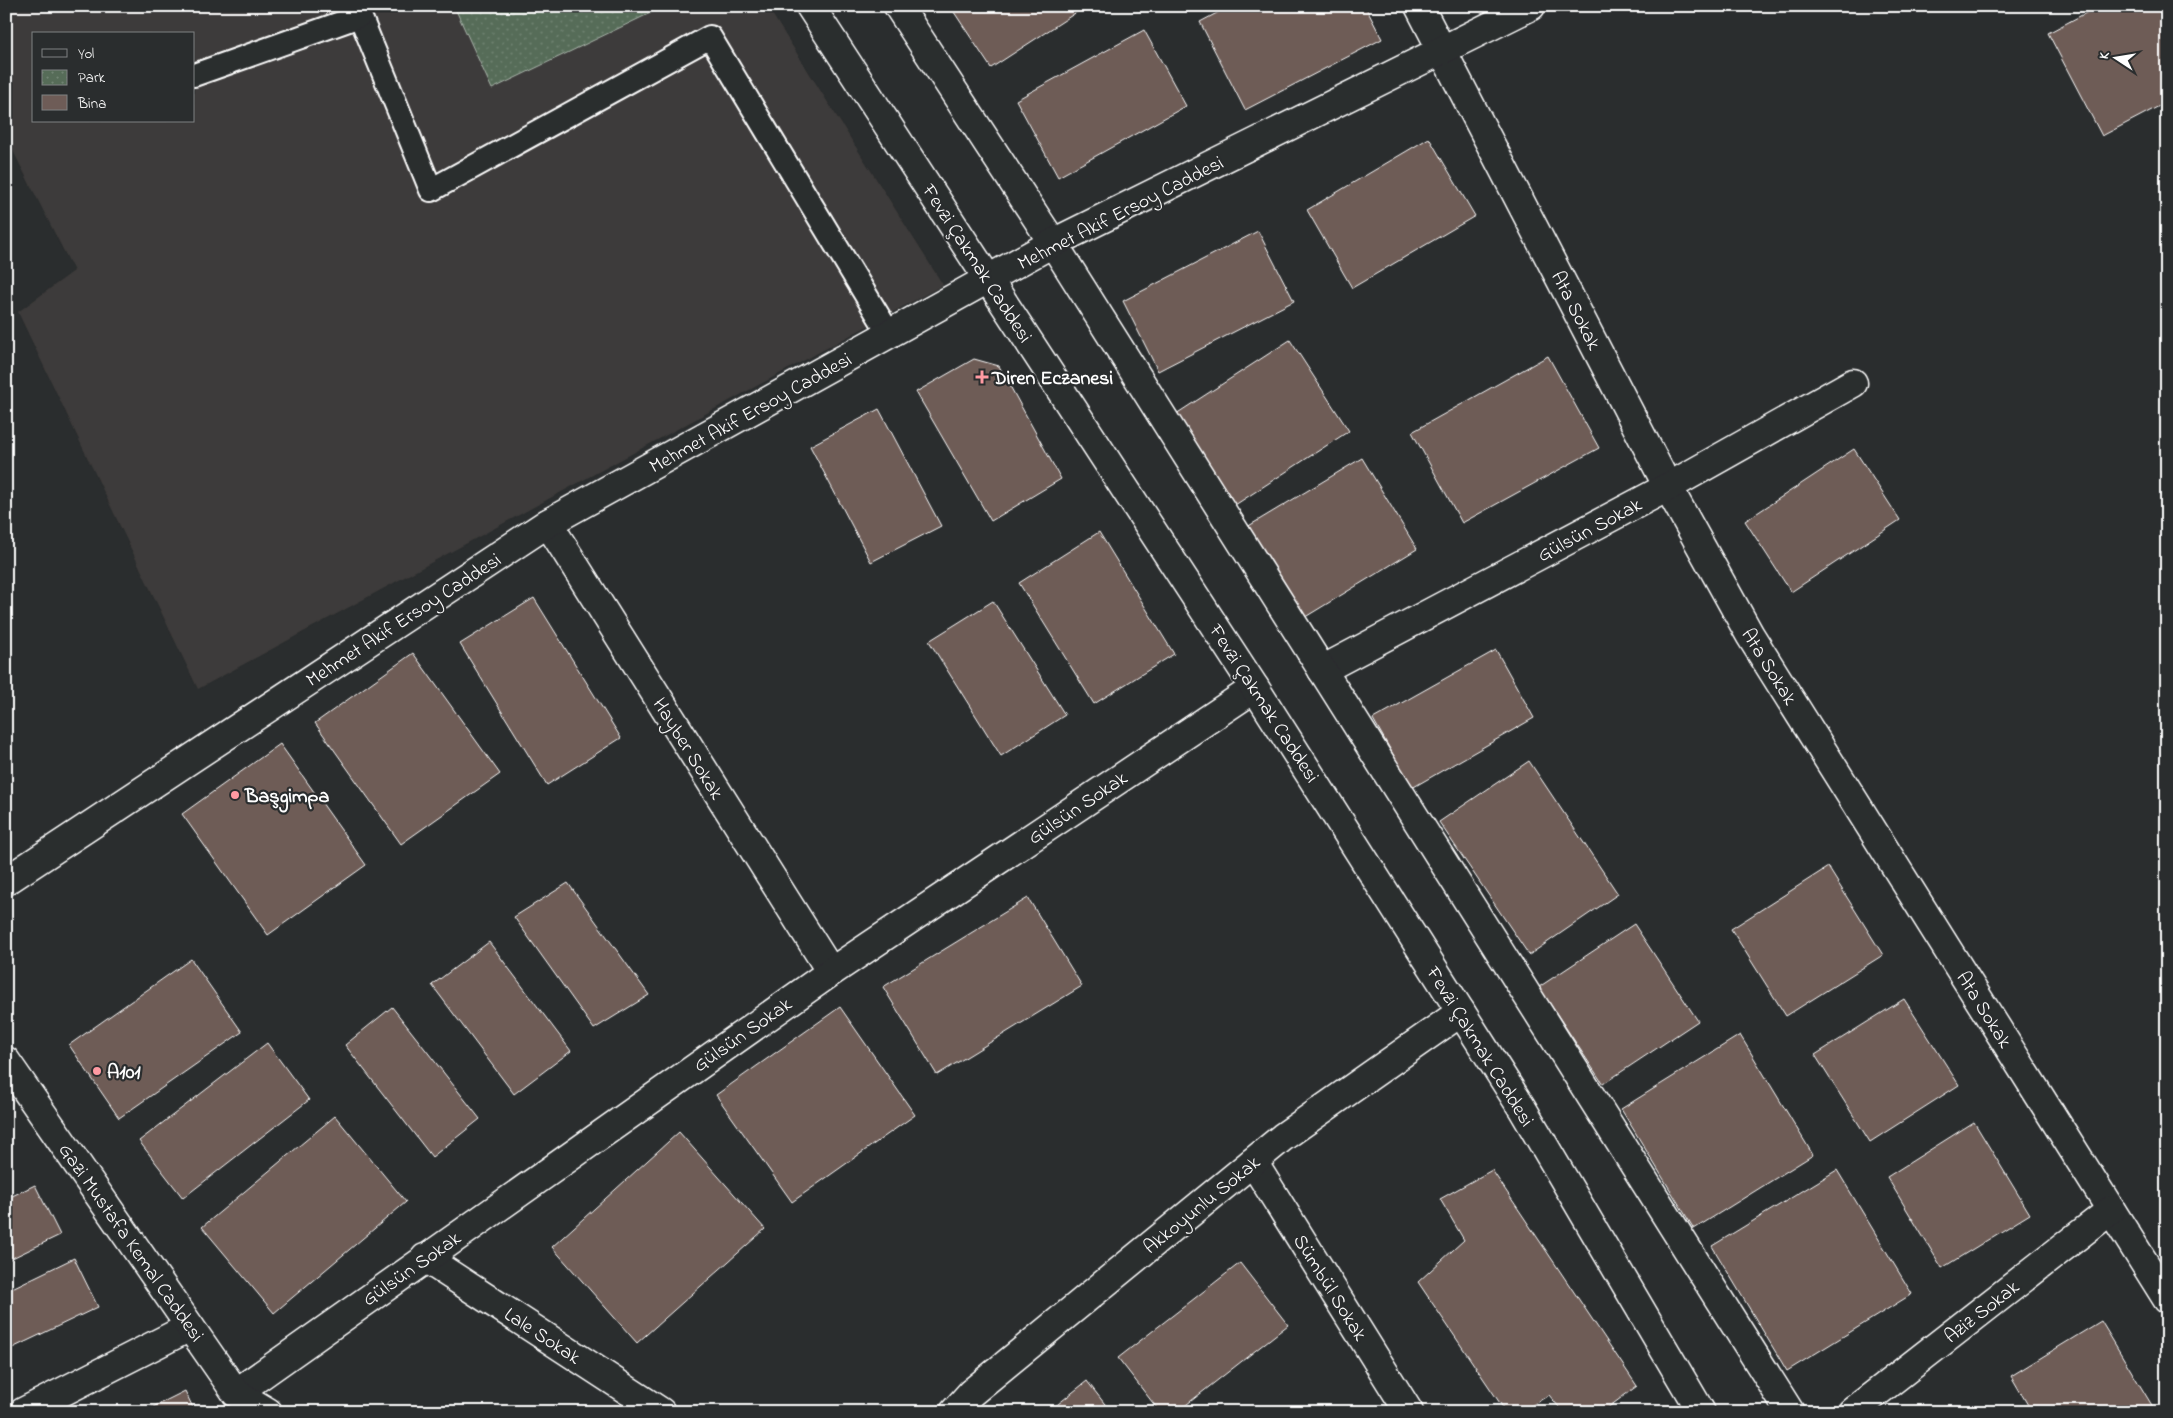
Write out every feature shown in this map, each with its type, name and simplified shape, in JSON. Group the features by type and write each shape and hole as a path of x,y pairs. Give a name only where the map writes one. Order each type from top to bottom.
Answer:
{"street":[{"name":"Fevzi Çakmak Caddesi","path":"810,6 1255,688 1522,1108 1702,1412"},
{"path":"898,6 1053,244 1790,1412"},
{"name":"Ata Sokak","path":"1419,6 1668,487 1750,635 2167,1299"},
{"name":"Mehmet Akif Ersoy Caddesi","path":"6,881 548,523 1053,244 1531,6"},
{"name":"Gülsün Sokak","path":"1322,670 1668,487 1853,383"},
{"name":"Hayber Sokak","path":"548,523 831,972"},
{"name":"Gülsün Sokak","path":"236,1393 831,972 1255,688"},
{"name":"Akkoyunlu Sokak","path":"954,1412 971,1393 1282,1137 1461,1012"},
{"name":"Gazi Mustafa Kemal Caddesi","path":"6,1061 236,1393 268,1412"},
{"name":"Sümbül Sokak","path":"1253,1162 1409,1412"},
{"name":"Aziz Sokak","path":"1852,1412 2111,1210"},
{"name":"Lale Sokak","path":"425,1258 661,1412"},
{"path":"23,1412 190,1327"}],"lane":[{"path":"195,75 358,11 432,190 710,37 890,335"}],"shaded area":[{"path":"6,6 767,6 943,285 198,689 18,312 74,271 6,137"}],"green space":[{"path":"454,6 665,6 492,89"}],"building":[{"path":"950,6 1077,6 1080,10 991,68"},
{"path":"1230,6 1365,6 1382,39 1245,110 1200,22"},
{"path":"2099,6 2167,6 2167,102 2102,136 2048,33"},
{"path":"1144,30 1186,106 1058,177 1016,100"},
{"path":"1429,138 1475,216 1352,288 1307,210"},
{"path":"1258,231 1294,301 1158,371 1123,301"},
{"path":"1290,340 1349,431 1235,505 1176,414"},
{"path":"1548,356 1599,448 1462,523 1412,432"},
{"path":"974,359 999,366 1061,479 991,521 916,392"},
{"path":"879,409 941,526 871,562 810,446"},
{"path":"1854,449 1900,520 1791,592 1745,521"},
{"path":"1362,458 1417,549 1302,619 1247,527"},
{"path":"1099,532 1174,654 1094,704 1019,583"},
{"path":"534,598 621,738 547,785 460,644"},
{"path":"993,601 1065,715 1001,756 929,641"},
{"path":"1496,650 1534,718 1412,788 1373,719"},
{"path":"413,653 500,774 401,844 315,723"},
{"path":"280,744 366,865 268,935 182,814"},
{"path":"1529,761 1618,894 1529,955 1439,822"},
{"path":"1828,867 1883,955 1786,1016 1731,929"},
{"path":"568,883 649,995 594,1029 514,917"},
{"path":"1028,898 1082,986 937,1075 883,987"},
{"path":"1634,924 1698,1021 1603,1084 1539,987"},
{"path":"489,942 571,1051 514,1094 432,985"},
{"path":"191,959 242,1032 119,1118 69,1045"},
{"path":"1904,999 1959,1085 1870,1142 1815,1055"},
{"path":"392,1007 480,1119 432,1157 345,1045"},
{"path":"840,1007 915,1115 792,1202 716,1095"},
{"path":"1740,1035 1813,1155 1694,1229 1621,1109"},
{"path":"267,1043 309,1100 183,1198 139,1141"},
{"path":"335,1116 406,1202 274,1313 202,1227"},
{"path":"1974,1122 2030,1214 1942,1268 1887,1177"},
{"path":"679,1132 765,1229 637,1343 552,1247"},
{"path":"1492,1170 1637,1386 1602,1412 1563,1412 1549,1395 1521,1412 1506,1412 1418,1282 1464,1240 1440,1199"},
{"path":"1837,1170 1912,1294 1787,1371 1712,1246"},
{"path":"35,1185 60,1235 6,1261 6,1199"},
{"path":"74,1258 98,1307 6,1351 6,1291"},
{"path":"1240,1263 1288,1325 1177,1412 1160,1412 1118,1358"},
{"path":"2101,1321 2156,1412 2032,1412 2011,1376"},
{"path":"1087,1381 1111,1412 1048,1412"},
{"path":"185,1391 195,1412 143,1412"}],"place":[{"name":"Diren Eczanesi","path":"982,377"},
{"name":"Başgimpa","path":"235,795"},
{"name":"A101","path":"97,1071"}]}
